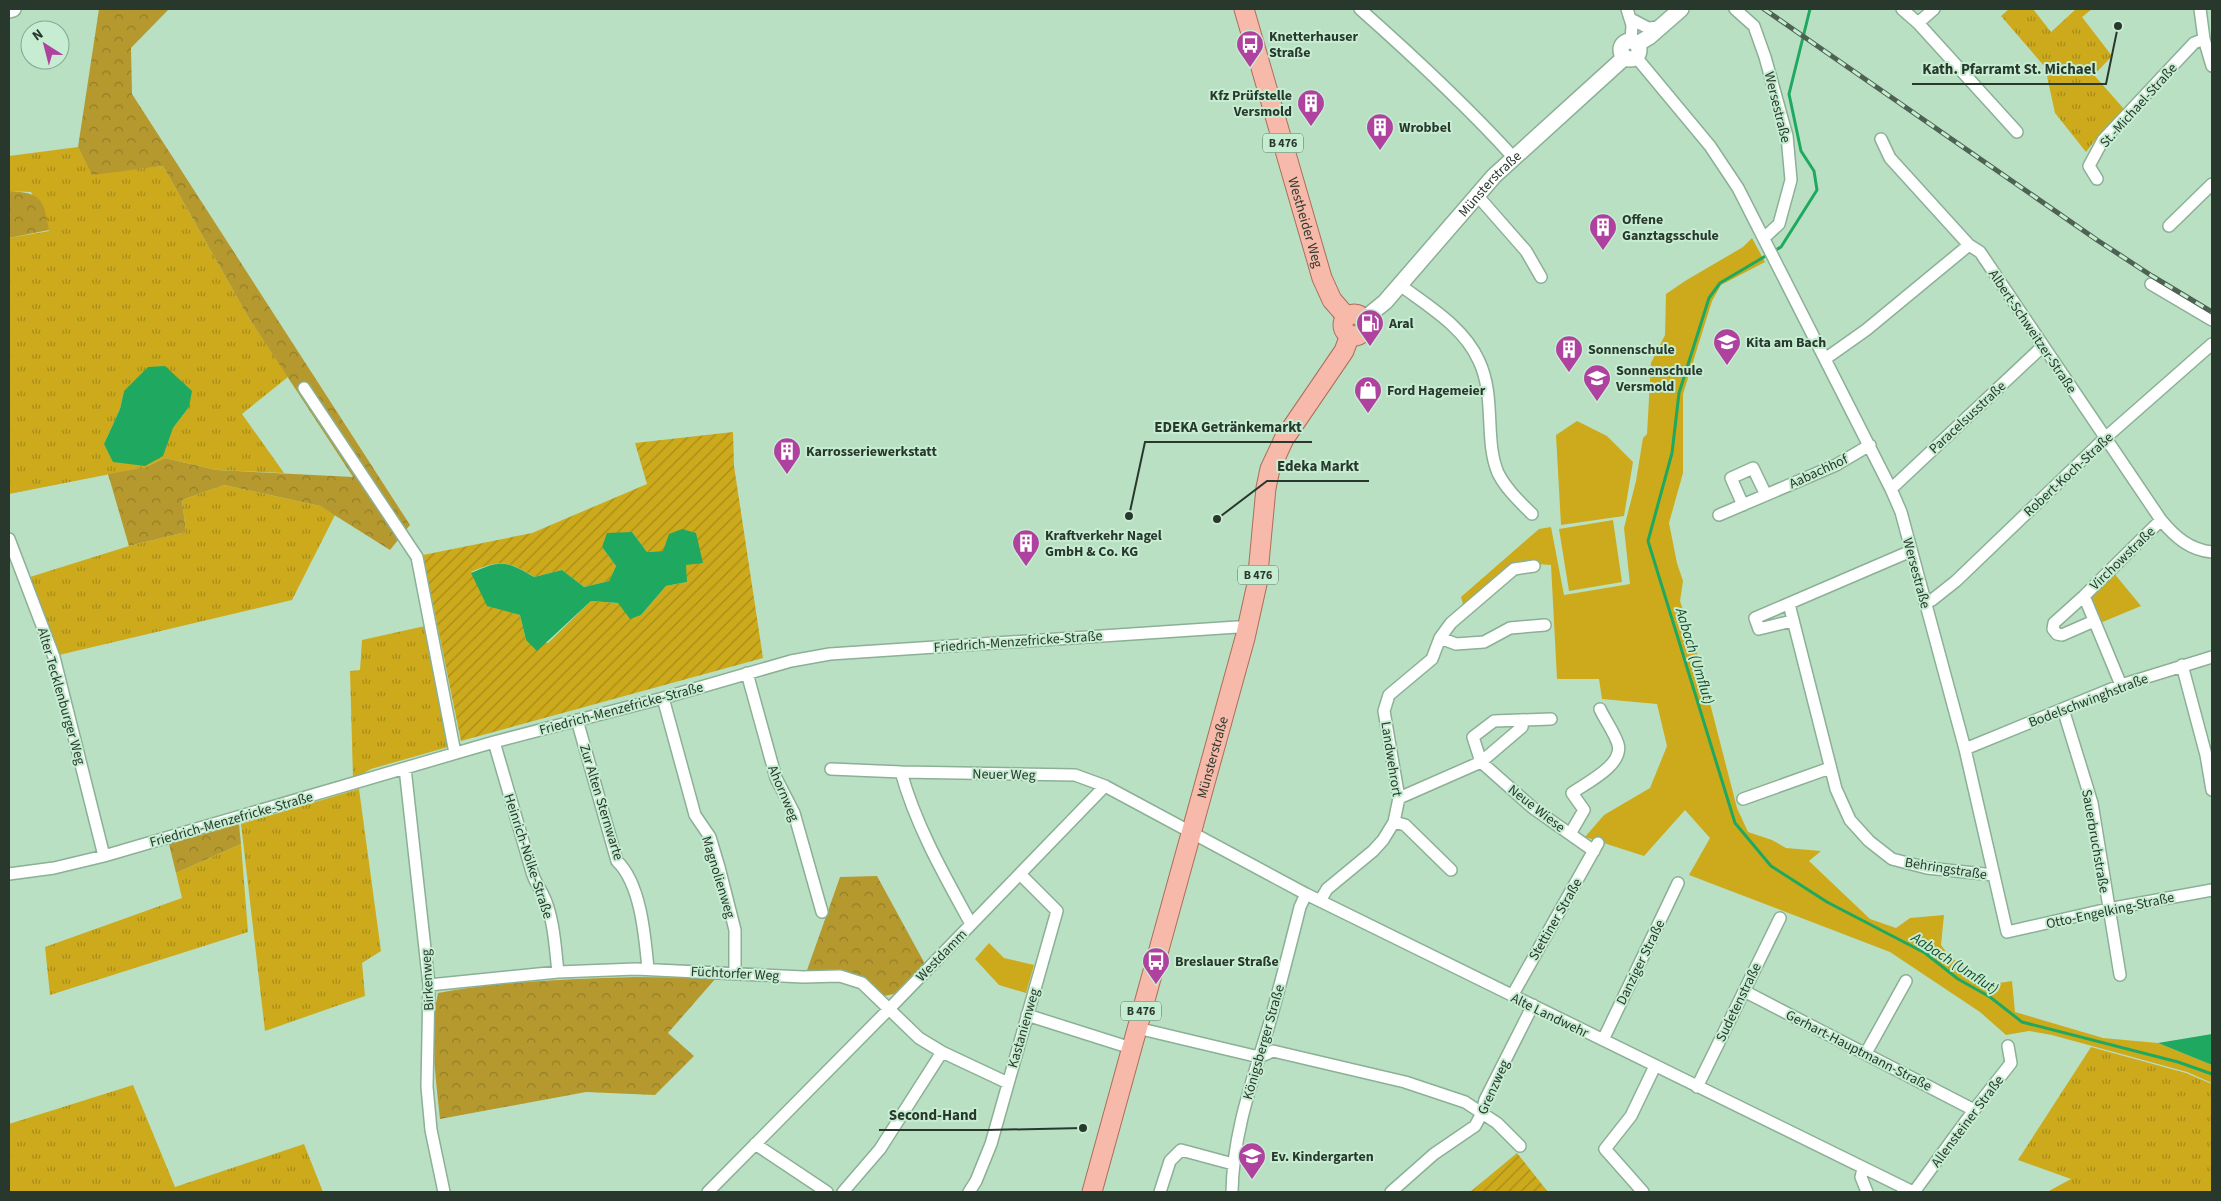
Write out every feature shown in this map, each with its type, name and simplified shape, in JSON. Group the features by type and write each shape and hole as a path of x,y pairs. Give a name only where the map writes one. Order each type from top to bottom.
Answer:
{"main road":[{"name":"Westheider Weg","path":"1244,9 1322,278 1332,300 1355,318"},
{"name":"Münsterstraße","path":"1092,1192 1247,628 1257,584 1266,488 1270,468 1284,439 1344,351 1350,335 1343,327 1355,318"}],"street":[{"path":"9,10 13,9"},
{"path":"1360,9 1477,117 1514,158"},
{"name":"Münsterstraße","path":"1355,318 1379,307 1476,194 1632,50 1681,9"},
{"name":"Wersestraße","path":"1735,9 1754,26 1765,57 1787,136 1791,180 1779,224 1765,240"},
{"path":"1902,9 1918,23 2017,132"},
{"path":"1918,23 1934,9"},
{"path":"2200,9 2204,39 2212,66"},
{"path":"1629,14 1648,28 1660,27"},
{"path":"1629,14 1632,50"},
{"name":"St.-Michael-Straße","path":"2097,179 2089,166 2103,140 2194,43 2204,39"},
{"name":"Wersestraße","path":"1632,50 1710,146 1738,188 1892,489 1901,512 1965,749 2007,932"},
{"name":"Albert-Schweitzer-Straße","path":"1881,139 1890,158 1969,245 1980,252 2104,439 2161,520 2176,537 2200,551 2212,552"},
{"path":"2168,226 2212,184"},
{"path":"1476,194 1526,251 1541,277"},
{"path":"1825,359 1866,330 1969,245"},
{"path":"1400,284 1456,329 1479,361 1488,389 1493,456 1499,474 1512,493 1532,514"},
{"path":"2151,284 2212,320"},
{"name":"Robert-Koch-Straße","path":"1925,603 1932,600 1956,581 2104,439 2212,344"},
{"name":"Paracelsusstraße","path":"1892,489 2043,346"},
{"path":"304,388 417,557 455,753"},
{"name":"Aabachhof","path":"1719,515 1836,465 1870,445"},
{"path":"1743,505 1731,478 1753,468 1766,495"},
{"name":"Virchowstraße","path":"2094,621 2062,635 2056,634 2053,629 2054,624 2161,520"},
{"name":"Alter Tecklenburger Weg","path":"9,539 54,657 104,856"},
{"path":"1792,620 1759,629 1755,618 1911,550"},
{"name":"Landwehrort","path":"1320,901 1327,888 1373,852 1394,822 1399,798 1384,711 1388,695 1432,659 1440,638 1451,623 1514,569 1534,566"},
{"name":"Virchowstraße","path":"2084,596 2121,685"},
{"name":"Behringstraße","path":"1789,604 1830,768 1836,789 1850,820 1869,841 1892,859 1927,868 1994,875"},
{"path":"1440,638 1456,644 1484,642 1510,628 1546,625"},
{"name":"Friedrich-Menzefricke-Straße","path":"9,874 54,868 104,856 455,753 663,698 791,661 830,654 1247,628"},
{"name":"Bodelschwinghstraße","path":"1965,749 2121,685 2182,664 2212,657"},
{"path":"2182,664 2206,755 2212,790"},
{"name":"Ahornweg","path":"747,673 776,778 794,813 822,912"},
{"name":"Magnolienweg","path":"663,698 695,815 710,837 719,867 735,930 735,972"},
{"path":"1570,834 1584,810 1572,792 1606,770 1617,754 1618,745 1600,708"},
{"name":"Sauerbruchstraße","path":"2063,709 2092,803 2120,975"},
{"path":"1481,762 1473,737 1494,720 1551,719"},
{"name":"Zur Alten Sternwarte","path":"577,720 617,861 627,870 644,922 648,969"},
{"path":"1399,798 1481,762 1522,727 1523,720"},
{"name":"Heinrich-Nölke-Straße","path":"494,742 536,885 542,893 552,928 558,972"},
{"name":"Neue Wiese","path":"1481,762 1533,808 1570,834 1596,847"},
{"name":"Birkenweg","path":"405,768 429,985 427,1088 431,1130 444,1192"},
{"path":"1743,799 1830,768"},
{"name":"Neuer Weg","path":"831,769 1074,775 1105,786"},
{"path":"901,772 910,803 945,877 972,924"},
{"path":"1105,786 1191,830"},
{"name":"Westdamm","path":"708,1192 1105,786"},
{"path":"1394,822 1405,826 1451,870"},
{"name":"Alte Landwehr","path":"1191,830 1306,894 1863,1169 1914,1192"},
{"name":"Stettiner Straße","path":"1512,996 1596,847"},
{"name":"Kastanienweg","path":"969,1192 976,1181 991,1144 1057,911 1020,874"},
{"name":"Danziger Straße","path":"1603,1040 1678,883"},
{"name":"Otto-Engelking-Straße","path":"2007,932 2108,908 2212,890"},
{"name":"Königsberger Straße","path":"1232,1192 1233,1164 1238,1132 1300,907 1306,894"},
{"name":"Sudetenstraße","path":"1697,1087 1780,918"},
{"name":"Füchtorfer Weg","path":"429,985 558,972 648,969 803,977 840,976 862,983 919,1038 942,1052 1008,1083"},
{"path":"1866,1054 1906,981"},
{"name":"Gerhart-Hauptmann-Straße","path":"1744,991 1974,1110"},
{"name":"Grenzweg","path":"1390,1192 1434,1154 1475,1126 1482,1113 1485,1100 1533,1005"},
{"path":"1027,1015 1131,1048"},
{"path":"1137,1028 1259,1057 1273,1051 1405,1082 1465,1102 1497,1123 1520,1146"},
{"name":"Allensteiner Straße","path":"1914,1192 2011,1062 2008,1046"},
{"path":"843,1192 880,1149 942,1052"},
{"path":"1643,1192 1604,1148 1631,1116 1655,1066"},
{"path":"755,1144 827,1192"},
{"path":"1160,1192 1170,1161 1181,1150 1233,1164"},
{"path":"1863,1169 1861,1177 1867,1192"}],"green space":[{"path":"99,9 169,9 131,48 132,94 410,525 390,550 320,506 224,485 182,500 186,532 129,546 108,474 146,467 165,458 216,470 353,477 247,315 163,166 92,175 78,147"},
{"path":"2009,9 2033,9 2051,32 2076,9 2092,9 2082,17 2112,56 2094,75 2124,109 2099,135 2086,152 2055,113 2045,67 2001,16"},
{"path":"78,147 92,174 163,166 247,315 288,377 242,414 284,473 216,470 165,458 146,467 9,494 9,238 49,231 31,192 9,191 9,156","holes":["124,391 189,407 173,428 104,444 120,409"]},
{"path":"9,191 35,196 43,205 49,230 9,238"},
{"path":"1752,238 1765,262 1721,285 1712,301 1683,394 1683,473 1669,523 1677,563 1683,581 1680,601 1697,653 1737,808 1748,832 1772,840 1786,848 1821,851 1809,861 1870,919 1896,928 1910,918 1944,915 1941,945 1950,957 1993,984 2012,981 2015,1012 2103,1038 2158,1043 2212,1065 2212,1083 2187,1072 2052,1035 2029,1031 2006,1035 1980,1012 1890,952 1689,875 1710,838 1685,810 1644,856 1585,837 1604,815 1650,788 1667,746 1657,704 1602,699 1599,679 1557,679 1551,565 1537,564 1514,567 1464,608 1461,597 1539,529 1551,527 1564,595 1630,584 1624,528 1636,481 1643,438 1647,434 1651,363 1665,335 1666,294 1743,247"},
{"path":"1577,421 1607,436 1633,462 1624,516 1561,525 1556,435"},
{"path":"733,432 734,466 763,658 461,741 423,555 532,533 647,484 635,443","holes":["632,532 647,552 663,551 687,582 666,586 641,615 618,603 591,601 548,643 526,640 520,615 505,610 471,572 497,564 510,565 534,577 562,570 584,587 609,581 616,566 602,547"]},
{"path":"224,485 320,506 335,515 292,600 59,655 30,577 129,546 186,532 182,500"},
{"path":"1613,520 1622,582 1569,591 1559,529"},
{"path":"2113,572 2141,606 2100,623 2093,605 2093,594 2099,585"},
{"path":"425,626 448,747 371,769 353,779 350,671 360,670 362,640"},
{"path":"359,789 381,951 362,963 365,996 265,1031 241,824"},
{"path":"239,824 241,844 176,873 169,844"},
{"path":"241,844 248,932 50,995 45,947 182,898 176,873"},
{"path":"877,876 925,964 894,994 884,996 856,976 820,970 806,973 840,877"},
{"path":"989,943 1004,958 1034,965 1026,993 999,985 975,959"},
{"path":"636,977 716,978 668,1033 694,1056 655,1095 586,1092 440,1119 434,1040 435,1008 438,993 512,983"},
{"path":"2091,1047 2186,1073 2212,1084 2212,1192 2047,1192 2071,1179 2018,1160"},
{"path":"133,1085 175,1187 304,1144 323,1192 9,1192 9,1124"},
{"path":"1517,1153 1548,1192 1470,1192"}],"shaded area":[{"path":"165,366 192,391 189,407 173,428 163,456 145,466 113,462 104,444 120,409 124,391 148,367"},
{"path":"682,529 696,533 703,563 686,565 687,582 666,586 641,615 630,619 618,603 591,601 537,651 526,640 520,615 487,606 471,573 497,564 510,565 534,577 562,570 584,587 609,581 616,566 602,547 607,533 632,532 647,552 663,551 669,534"},
{"path":"2212,1034 2212,1065 2158,1043"}],"waterway":[{"name":"Aabach (Umflut)","path":"1774,251 1781,247 1817,190 1814,171 1801,151 1789,94 1810,9"},
{"name":"Aabach (Umflut)","path":"1769,254 1720,283 1709,298 1679,393 1672,453 1648,541 1735,823 1771,866 1827,902 1925,953 1958,979 1990,997 2022,1022 2178,1062 2212,1074"}],"railway":[{"path":"1764,9 2097,240 2212,312"}],"place":[{"name":"Kath. Pfarramt St. Michael","path":"2118,26"},
{"name":"Knetterhauser Straße","path":"1250,68"},
{"name":"Kfz Prüfstelle Versmold","path":"1311,127"},
{"name":"Wrobbel","path":"1380,151"},
{"name":"Offene Ganztagsschule","path":"1603,251"},
{"name":"Aral","path":"1370,347"},
{"name":"Kita am Bach","path":"1727,366"},
{"name":"Sonnenschule","path":"1569,373"},
{"name":"Sonnenschule Versmold","path":"1597,402"},
{"name":"Ford Hagemeier","path":"1368,414"},
{"name":"Karrosseriewerkstatt","path":"787,475"},
{"name":"EDEKA Getränkemarkt","path":"1129,516"},
{"name":"Edeka Markt","path":"1217,519"},
{"name":"Kraftverkehr Nagel GmbH & Co. KG","path":"1026,567"},
{"name":"Breslauer Straße","path":"1156,985"},
{"name":"Second-Hand","path":"1083,1128"},
{"name":"Ev. Kindergarten","path":"1252,1180"}]}
